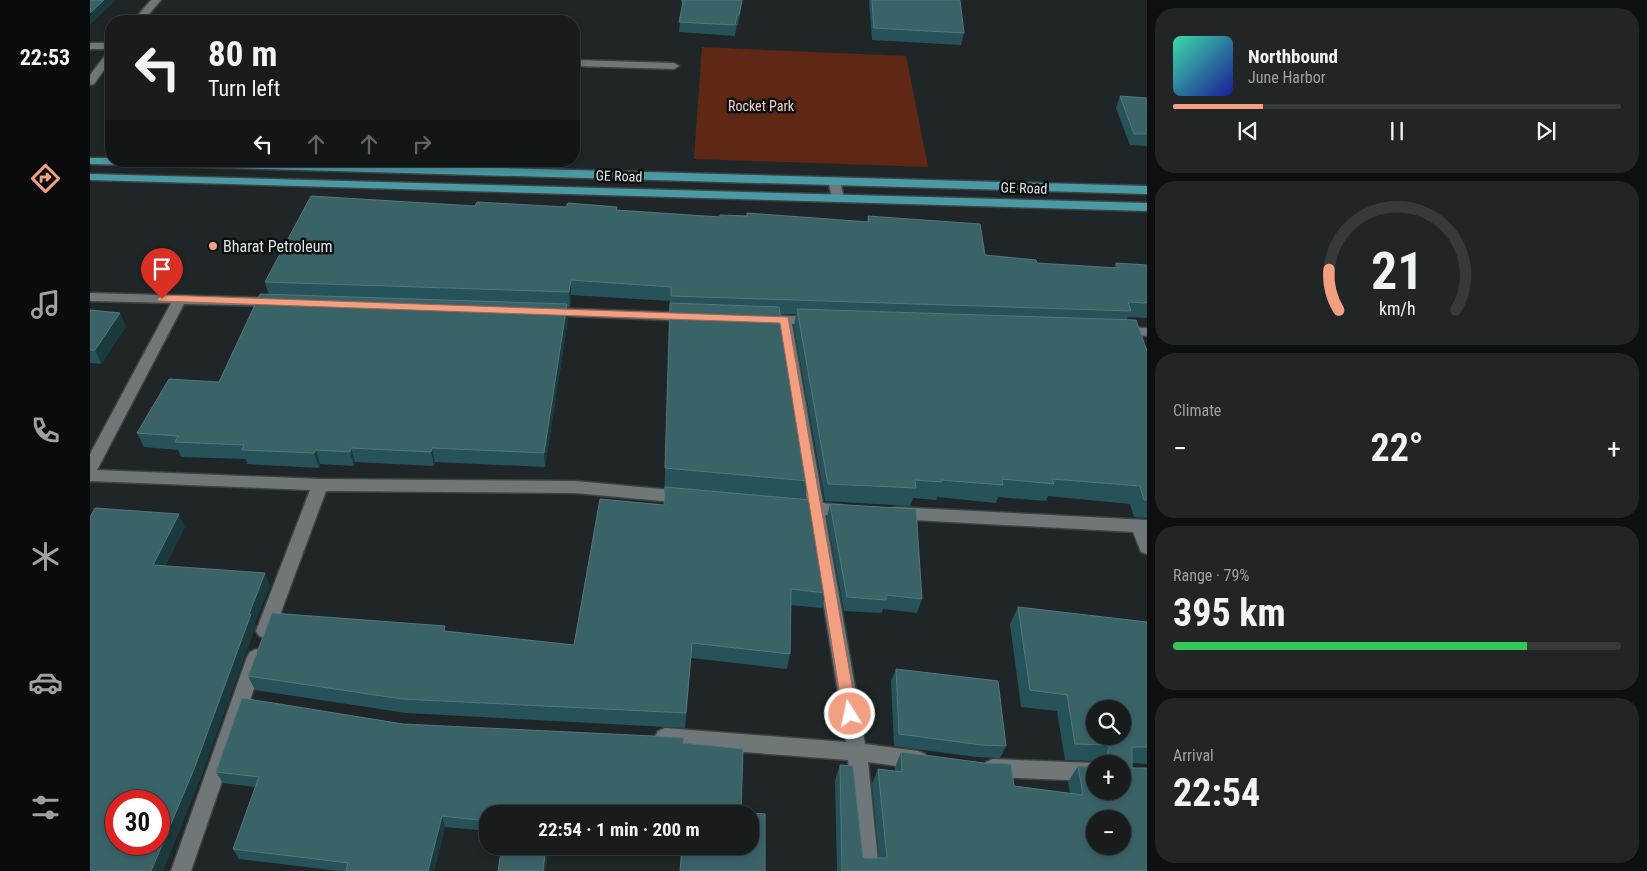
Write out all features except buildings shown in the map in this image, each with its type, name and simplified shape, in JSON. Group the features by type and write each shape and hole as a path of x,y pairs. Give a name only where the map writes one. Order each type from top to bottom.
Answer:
{"main road":[{"path":"90,160 105,161"},
{"name":"GE Road","path":"331,167 1147,190"},
{"name":"GE Road","path":"90,177 323,182 1147,207"}],"street":[{"path":"143,15 156,0"},
{"path":"90,46 105,46"},
{"path":"90,82 105,62"},
{"path":"580,63 674,66"},
{"path":"834,181 838,198"},
{"path":"90,296 289,303"},
{"path":"90,468 180,299"},
{"path":"537,311 705,317"},
{"path":"744,318 833,322"},
{"path":"784,320 856,752 869,871"},
{"path":"1108,331 1147,332"},
{"path":"90,475 320,485 575,487 700,498"},
{"path":"181,871 240,698 320,485"},
{"path":"778,506 1143,526 1147,547"},
{"path":"240,698 260,701"},
{"path":"643,736 856,752 939,763"},
{"path":"976,768 1086,772"}],"green space":[{"name":"Rocket Park","path":"702,47 906,56 928,167 694,159"}],"place":[{"name":"Bharat Petroleum","path":"213,246"}],"route":[{"path":"162,299 784,320 850,714"}]}
